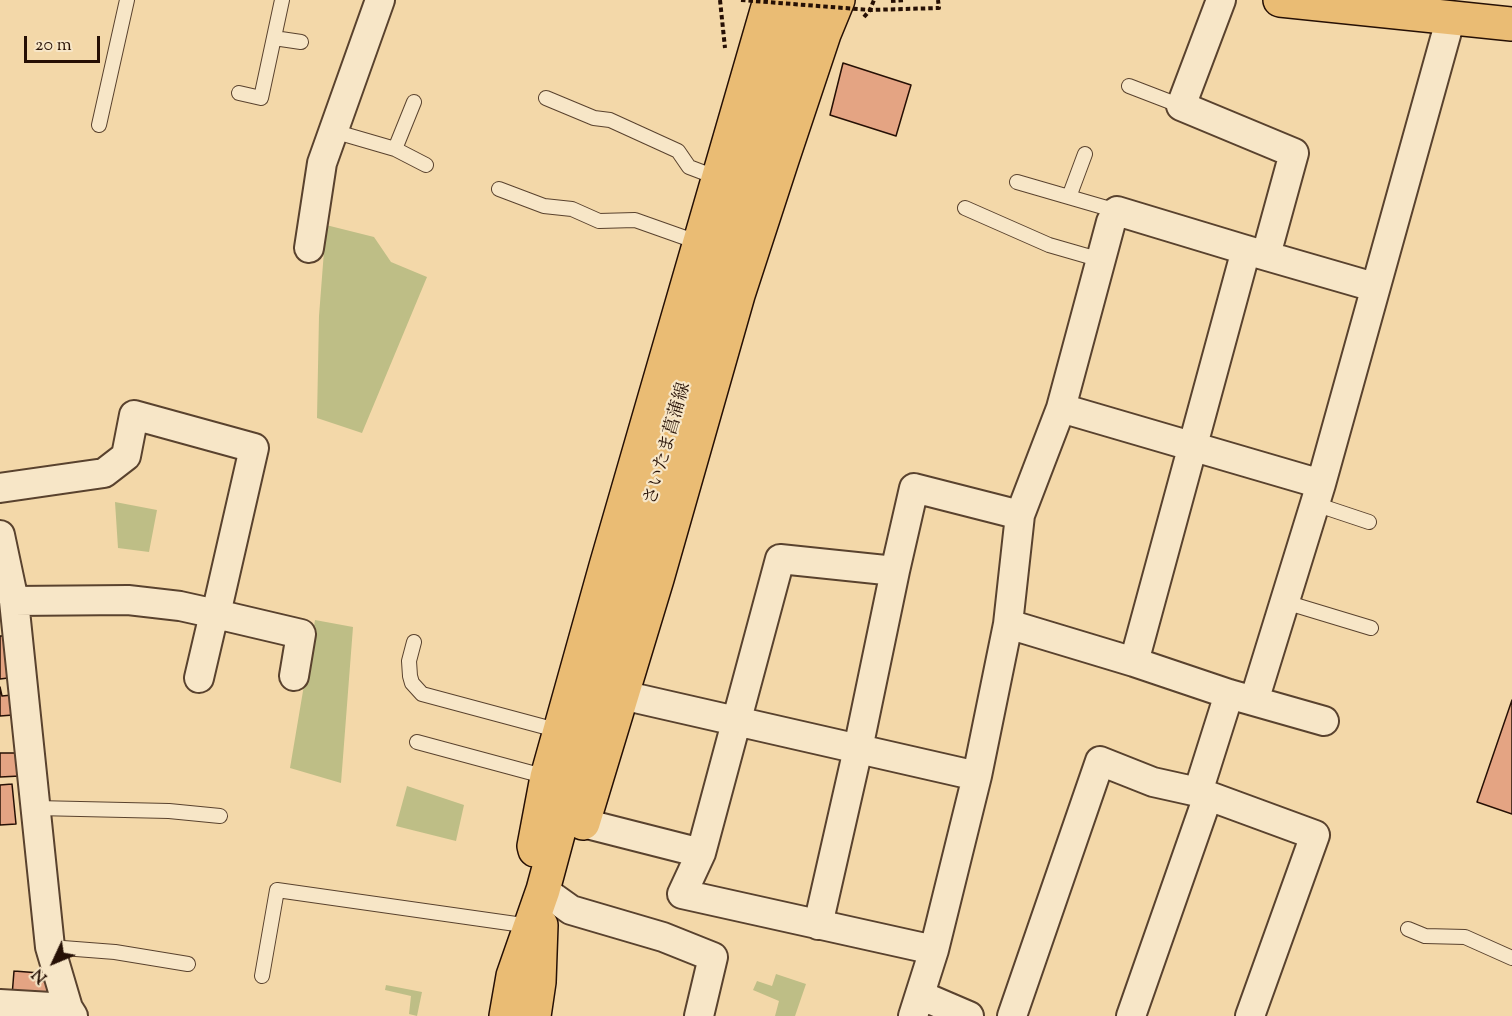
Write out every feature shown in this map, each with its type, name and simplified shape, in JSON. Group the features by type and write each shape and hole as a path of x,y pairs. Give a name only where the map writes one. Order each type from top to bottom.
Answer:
{"main road":[{"path":"543,890 534,846 548,777 770,0"},
{"name":"さいたま菖蒲線","path":"506,1016 513,976 543,890 597,688 672,432 755,154 804,0"},
{"path":"543,890 569,862 583,823 738,295 824,34 838,0"},
{"path":"1280,0 1512,24"},
{"name":"さいたま菖蒲線","path":"534,1016 539,982 543,890"}],"street":[{"path":"309,248 322,163 380,0"},
{"path":"1134,662 1193,446 1256,253 1294,153 1181,106 1221,0"},
{"path":"1131,1016 1203,794 1242,698 1285,602 1318,494 1374,286 1451,17"},
{"path":"969,1016 917,1006 934,950 977,776 1008,624 1020,515 1061,408 1111,222 1117,211 1374,286"},
{"path":"1061,408 1193,446 1318,494"},
{"path":"0,488 104,473 126,456 134,415 254,448 199,678"},
{"path":"818,925 914,488 1020,515"},
{"path":"0,535 36,808 50,947 70,1012 0,1004"},
{"path":"895,571 780,559 701,853 682,894 934,950"},
{"path":"10,607 128,600 180,606 301,634 294,676"},
{"path":"1008,624 1242,698 1324,721"},
{"path":"622,695 977,776"},
{"path":"1012,1016 1100,761 1153,782 1203,794 1315,835 1250,1016"},
{"path":"583,823 701,853"},
{"path":"543,890 571,910 663,937 713,957 699,1016"}],"lane":[{"path":"99,125 127,0"},
{"path":"239,93 261,98 282,0"},
{"path":"274,38 301,42"},
{"path":"1129,86 1181,106"},
{"path":"546,98 594,118 610,120 678,151 689,167 718,178"},
{"path":"395,149 414,102"},
{"path":"333,132 395,149 426,165"},
{"path":"1069,197 1085,154"},
{"path":"1017,182 1117,211"},
{"path":"499,189 544,206 572,209 599,220 635,220 700,243"},
{"path":"965,208 1049,245 1101,260"},
{"path":"1318,494 1369,522"},
{"path":"1285,602 1371,628"},
{"path":"414,642 409,661 410,676 412,683 422,694 560,731"},
{"path":"417,742 548,777"},
{"path":"36,808 169,811 220,816"},
{"path":"262,976 277,890 530,926"},
{"path":"1408,929 1425,936 1465,937 1512,958"},
{"path":"50,947 115,952 188,964"}],"path":[{"path":"720,0 726,57"},
{"path":"741,0 870,10 939,8 938,0"},
{"path":"870,10 874,0"},
{"path":"891,1 905,0"}],"green space":[{"path":"326,225 374,237 391,262 427,277 362,433 317,418 319,316"},
{"path":"115,502 157,510 149,552 118,548"},
{"path":"315,620 353,627 341,783 290,768"},
{"path":"407,786 464,805 456,841 396,826"},
{"path":"776,974 806,984 795,1016 775,1016 779,1001 753,990 757,981 772,986"},
{"path":"386,985 422,992 417,1016 409,1014 411,996 385,990"}],"building":[{"path":"843,63 911,85 896,136 830,115"},
{"path":"0,636 5,636 8,678 0,679"},
{"path":"0,687 2,696 12,695 13,715 0,716"},
{"path":"1512,700 1512,814 1477,802"},
{"path":"0,753 19,753 20,776 0,777"},
{"path":"12,784 16,824 0,825 0,785"},
{"path":"14,971 40,973 40,981 50,982 48,999 12,996"}]}
